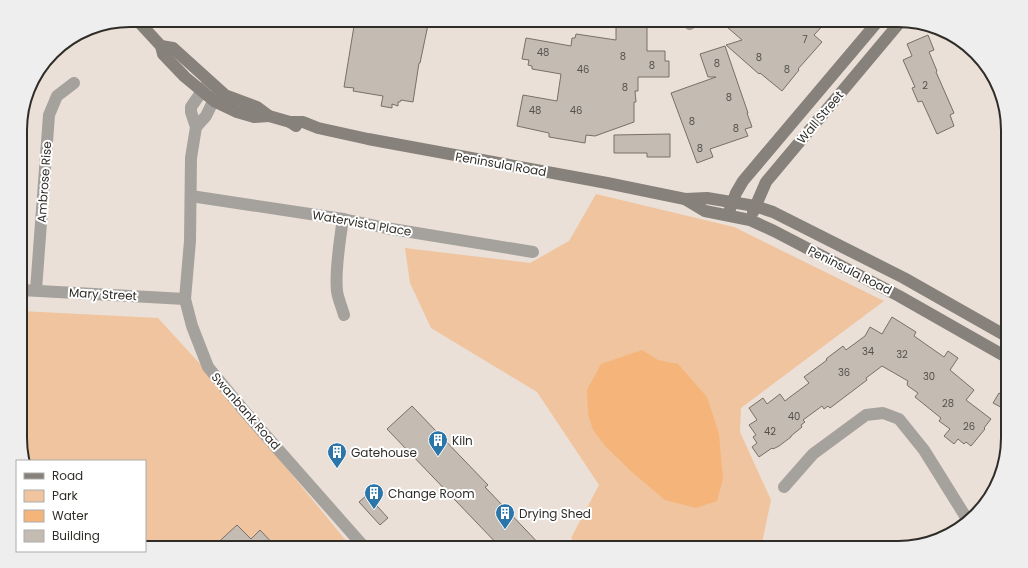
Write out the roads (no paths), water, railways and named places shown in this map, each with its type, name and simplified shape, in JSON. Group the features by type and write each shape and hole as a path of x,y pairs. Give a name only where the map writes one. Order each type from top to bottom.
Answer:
{"street":[{"name":"Peninsula Road","path":"143,27 161,46 173,48 205,86 216,96 225,95 257,107 269,116 290,122 304,122 318,128 368,139 607,183 685,199 707,198 755,206 773,212 904,278 1001,333"},
{"name":"Wall Street","path":"728,216 732,202 743,181 873,27"},
{"name":"Wall Street","path":"750,220 766,182 896,27"},
{"path":"857,46 870,57"},
{"name":"Ambrose Rise","path":"36,290 49,115 57,96 74,83"},
{"name":"Swanbank Road","path":"205,86 191,107 191,112 196,127 191,158 190,241 185,299 192,326 208,367 246,413 360,541"},
{"name":"Swanbank Road","path":"196,127 206,116 216,96"},
{"path":"796,119 810,129"},
{"name":"Watervista Place","path":"191,196 344,219 386,228 533,252"},
{"name":"Peninsula Road","path":"685,199 705,212 750,220 783,235 899,296 1001,354"},
{"path":"344,219 341,233 337,292 344,315"},
{"name":"Mary Street","path":"27,290 185,299"},
{"path":"978,342 988,326"},
{"path":"784,487 814,454 866,415 882,413 899,420 924,450 965,516"}],"water":[{"path":"642,350 658,360 678,364 707,397 719,434 723,479 717,501 696,508 665,500 633,473 606,447 593,430 588,414 587,390 601,364"}],"place":[{"name":"Kiln","path":"438,457"},
{"name":"Gatehouse","path":"337,469"},
{"name":"Change Room","path":"374,510"},
{"name":"Drying Shed","path":"505,530"}]}
